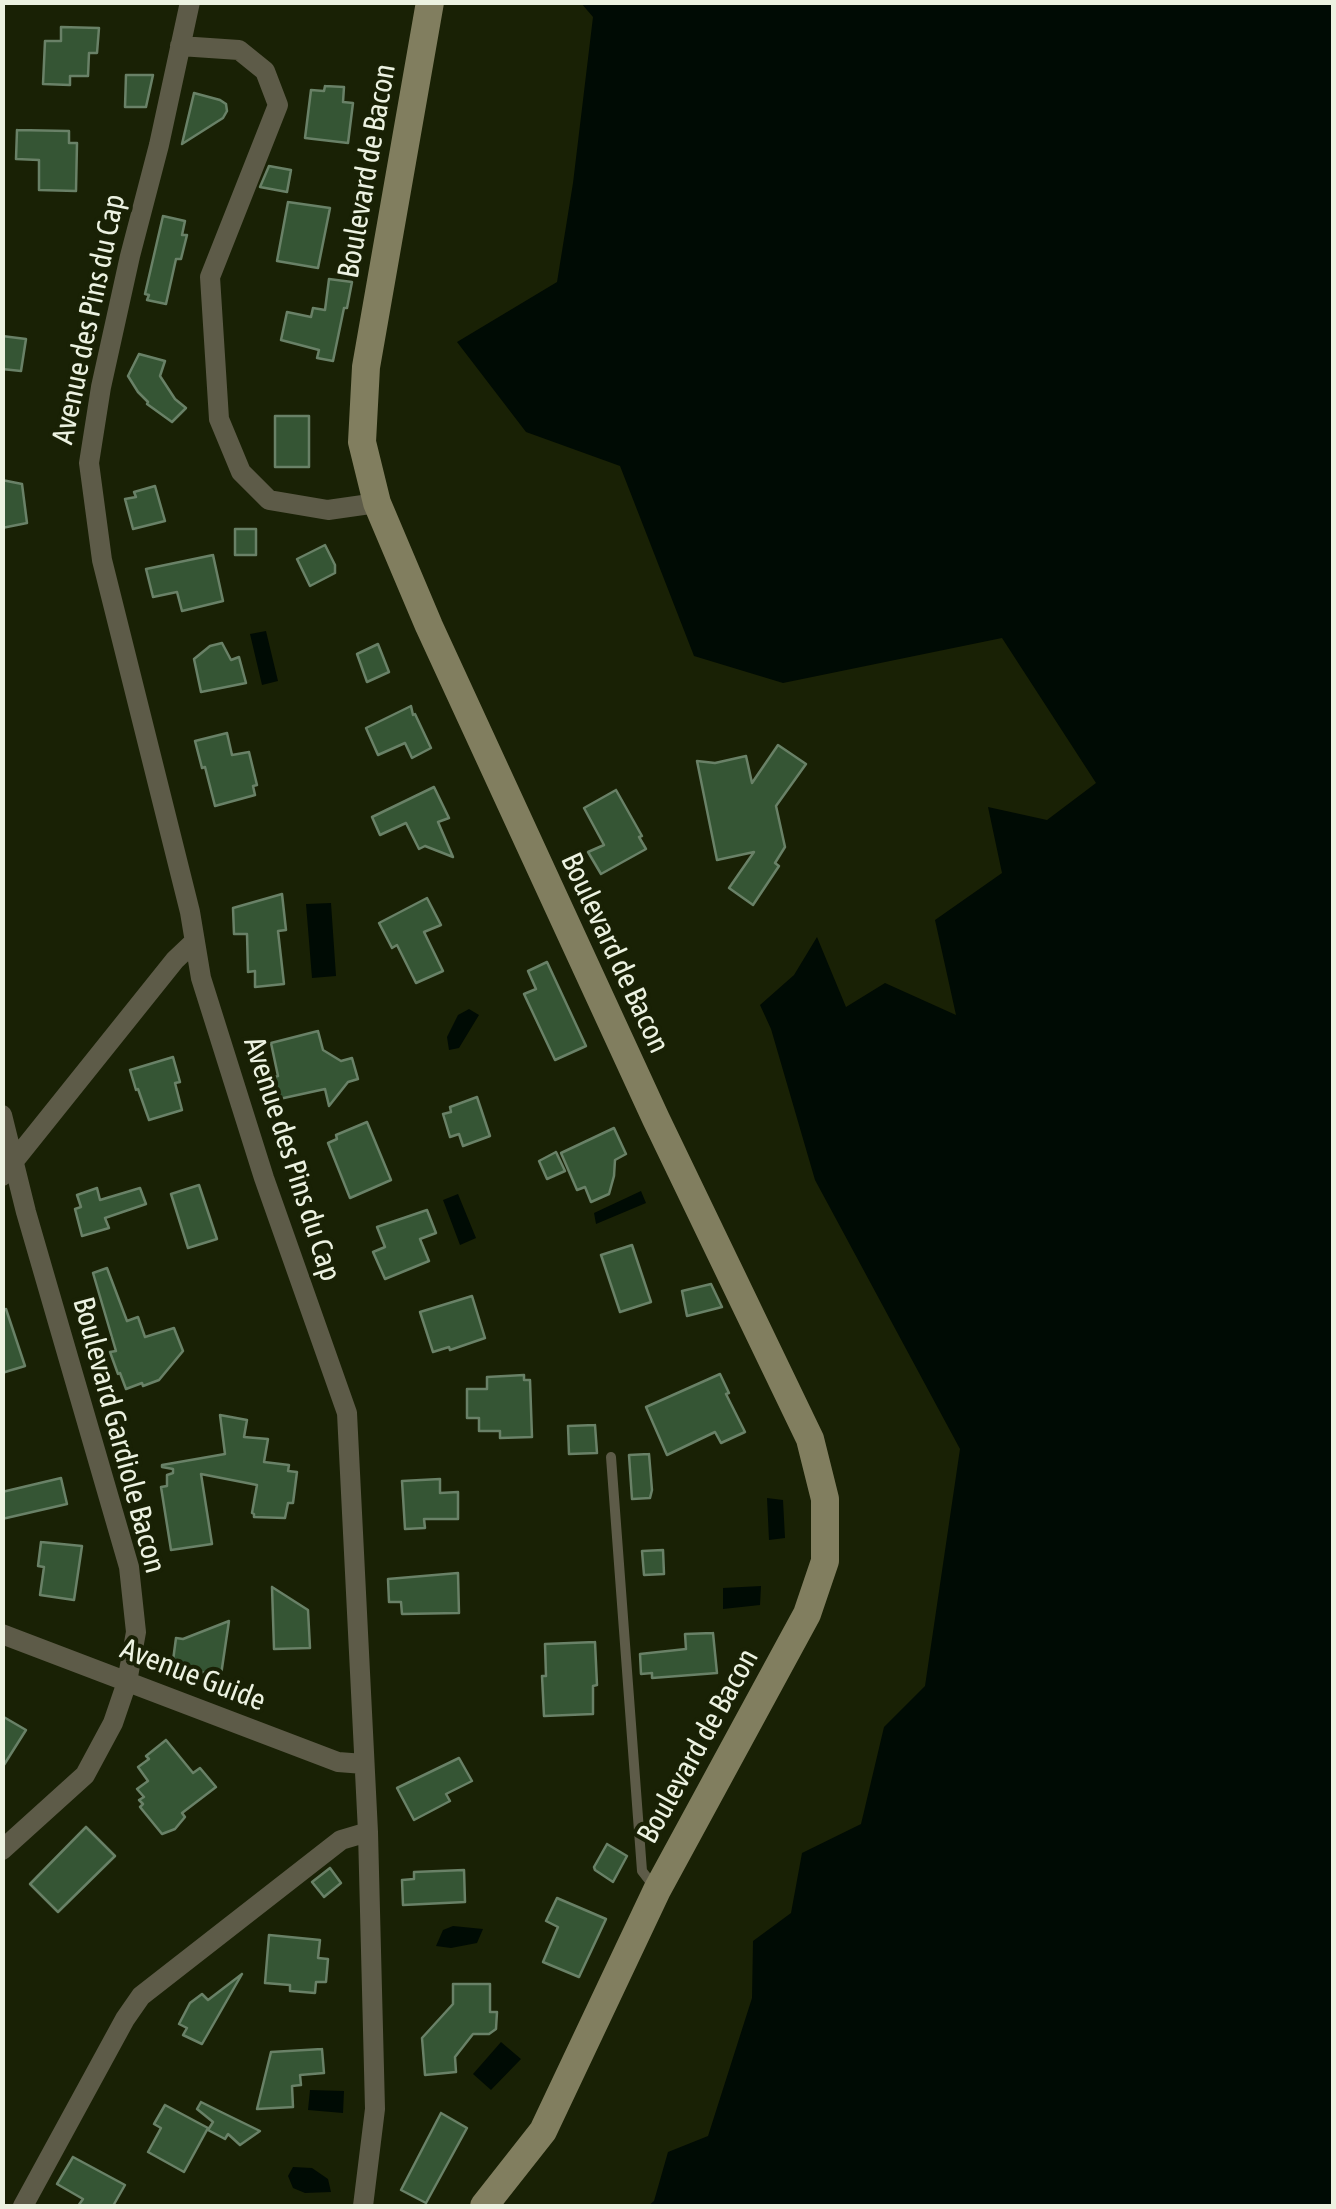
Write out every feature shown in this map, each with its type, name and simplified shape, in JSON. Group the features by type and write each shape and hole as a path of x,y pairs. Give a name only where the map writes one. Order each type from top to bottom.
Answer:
{"street":[{"name":"Avenue des Pins du Cap","path":"190,2 101,387 89,463 102,560 190,912 201,978 264,1178 348,1413 368,1832"},
{"name":"Boulevard de Bacon","path":"430,2 366,367 362,442 378,502 429,626 656,1119 810,1439 824,1499 824,1561 807,1614 657,1890 543,2131 484,2206"},
{"path":"180,46 239,50 265,71 278,105 210,277 219,419 241,472 268,500 328,510 378,502"},
{"path":"8,1168 194,942"},
{"name":"Boulevard Gardiole Bacon","path":"2,1115 8,1168 26,1212 128,1568 136,1632 128,1682 113,1724 85,1775 2,1850"},
{"name":"Avenue Guide","path":"2,1634 338,1762 364,1764"},
{"path":"23,2206 141,1996 341,1840 368,1832 375,2109 363,2206"}],"lane":[{"path":"611,1457 642,1871 657,1890"}],"shaded area":[{"path":"581,3 1333,3 1333,2206 648,2206 654,2201 668,2152 708,2136 752,1998 753,1941 791,1913 802,1853 861,1824 884,1727 925,1686 960,1449 815,1180 771,1029 760,1005 794,975 817,937 846,1007 885,983 956,1015 935,920 1002,873 988,807 1047,820 1096,783 1002,638 783,683 694,656 620,466 526,432 457,342 557,282 593,17"},
{"path":"266,631 278,681 262,685 250,634"},
{"path":"331,903 336,976 312,978 306,904"},
{"path":"469,1009 479,1015 459,1048 449,1050 447,1037 458,1015"},
{"path":"641,1191 646,1203 596,1224 594,1213"},
{"path":"458,1194 476,1238 460,1245 443,1200"},
{"path":"767,1498 783,1500 785,1538 769,1540"},
{"path":"761,1586 760,1605 723,1609 723,1588"},
{"path":"453,1926 483,1929 477,1943 451,1948 436,1946 443,1930"},
{"path":"501,2042 521,2059 491,2090 473,2074"},
{"path":"310,2090 344,2091 343,2113 308,2110"},
{"path":"293,2167 312,2168 328,2179 331,2192 305,2193 293,2188 288,2176"}],"building":[{"path":"61,27 99,28 97,53 89,53 88,76 70,76 70,85 43,84 45,41 61,41"},
{"path":"126,75 153,75 146,107 125,107"},
{"path":"325,86 344,87 343,102 353,103 348,143 305,138 311,90 324,91"},
{"path":"194,93 220,100 227,111 223,118 182,144"},
{"path":"17,130 69,131 69,143 77,143 76,191 39,190 39,160 16,159"},
{"path":"269,166 291,170 287,192 260,187"},
{"path":"288,202 330,208 318,268 277,261"},
{"path":"163,216 185,221 182,235 187,235 181,259 176,259 166,304 147,300 149,295 145,294"},
{"path":"329,279 352,282 333,361 317,358 319,350 281,340 287,312 311,317 313,308 325,310"},
{"path":"2,336 26,339 21,371 2,369"},
{"path":"139,354 165,361 160,376 186,408 172,422 147,404 128,376"},
{"path":"275,416 309,416 309,467 275,467"},
{"path":"2,480 22,484 27,523 2,528"},
{"path":"155,486 165,521 133,529 125,499"},
{"path":"235,529 256,529 256,555 235,555"},
{"path":"325,545 335,573 310,586 297,559"},
{"path":"213,555 223,601 182,611 177,592 153,597 146,569"},
{"path":"222,643 231,660 239,657 246,683 201,692 194,659 210,646"},
{"path":"378,644 389,672 367,682 357,654"},
{"path":"411,706 431,748 412,758 405,743 378,755 366,728"},
{"path":"227,733 232,755 249,752 257,785 253,786 255,795 215,806 195,741"},
{"path":"778,745 806,764 776,806 785,847 775,863 779,866 753,905 729,888 754,852 717,860 697,761 715,763 746,756 752,783"},
{"path":"434,787 449,818 438,822 453,857 425,846 419,849 406,823 380,835 372,817"},
{"path":"616,790 646,849 601,874 588,852 604,845 584,808"},
{"path":"282,894 286,930 278,931 284,984 255,987 255,971 248,972 247,934 234,934 233,908"},
{"path":"427,898 441,925 424,932 443,971 416,983 397,945 392,948 379,923"},
{"path":"547,962 586,1046 555,1060 524,994 536,989 528,971"},
{"path":"318,1031 323,1050 341,1061 352,1058 358,1079 348,1082 329,1106 325,1089 270,1101 265,1079 278,1076 271,1043"},
{"path":"173,1057 182,1110 149,1120 130,1070"},
{"path":"477,1097 490,1136 463,1146 459,1134 450,1137 443,1114 451,1112 450,1107"},
{"path":"367,1122 391,1180 350,1198 328,1143 337,1139 336,1135"},
{"path":"614,1128 626,1154 615,1160 609,1194 591,1202 585,1187 577,1190 561,1153"},
{"path":"556,1152 565,1171 547,1179 539,1161"},
{"path":"199,1185 217,1239 188,1248 171,1194"},
{"path":"97,1188 100,1200 140,1188 146,1204 105,1218 109,1228 82,1236 75,1209 81,1207 77,1195"},
{"path":"427,1210 436,1233 420,1239 429,1261 385,1279 373,1252 385,1247 377,1227"},
{"path":"632,1245 651,1302 620,1312 601,1255"},
{"path":"107,1268 127,1321 138,1317 145,1337 174,1328 183,1351 159,1380 126,1389 118,1374 110,1352 116,1351 93,1273"},
{"path":"711,1284 722,1307 687,1316 682,1291"},
{"path":"472,1296 485,1338 433,1352 420,1312"},
{"path":"6,1309 25,1366 2,1373 2,1310"},
{"path":"720,1374 745,1432 721,1443 715,1432 667,1455 646,1407"},
{"path":"524,1375 524,1380 530,1380 532,1437 500,1438 500,1431 479,1431 479,1418 467,1418 467,1389 487,1389 487,1377"},
{"path":"220,1415 247,1420 244,1437 268,1439 264,1462 289,1465 288,1471 297,1472 293,1503 288,1503 285,1518 254,1517 257,1485 201,1474 212,1544 171,1550 161,1487 167,1486 167,1475 173,1469 162,1465 225,1454"},
{"path":"595,1425 597,1453 569,1454 568,1426"},
{"path":"649,1454 650,1498 632,1499 629,1455"},
{"path":"61,1478 67,1504 2,1519 2,1492"},
{"path":"440,1479 440,1493 458,1492 458,1519 424,1519 425,1528 405,1529 402,1481"},
{"path":"41,1542 82,1546 74,1600 40,1595 44,1567 38,1566"},
{"path":"663,1550 664,1574 644,1575 642,1551"},
{"path":"458,1573 459,1613 402,1614 401,1602 389,1602 388,1579"},
{"path":"272,1587 308,1610 310,1648 274,1649"},
{"path":"229,1621 221,1675 172,1668 176,1638 183,1639"},
{"path":"713,1633 717,1673 652,1678 652,1673 641,1674 640,1654 686,1649 685,1634"},
{"path":"595,1642 597,1685 593,1686 593,1714 544,1716 545,1644"},
{"path":"2,1716 26,1730 2,1768"},
{"path":"166,1740 193,1773 200,1768 216,1787 182,1813 185,1817 175,1829 162,1834 140,1807 143,1804 139,1800 144,1797 137,1789 148,1781 138,1767"},
{"path":"459,1758 472,1781 446,1794 450,1801 414,1820 397,1788"},
{"path":"86,1827 115,1856 58,1912 30,1884"},
{"path":"607,1844 627,1856 613,1882 594,1867"},
{"path":"330,1868 341,1883 324,1897 312,1882"},
{"path":"464,1870 465,1902 403,1905 402,1880 414,1879 414,1872"},
{"path":"557,1898 606,1919 579,1977 543,1962 558,1927 546,1921"},
{"path":"269,1935 320,1940 318,1958 328,1959 326,1982 316,1982 315,1993 265,1983"},
{"path":"242,1974 202,2044 183,2035 187,2028 179,2024 190,2003 202,1994 208,2000"},
{"path":"453,1984 490,1984 490,2012 497,2012 496,2029 489,2034 473,2034 455,2057 456,2072 425,2075 422,2038 453,2004"},
{"path":"322,2049 324,2073 300,2075 301,2085 292,2086 293,2107 257,2109 271,2052"},
{"path":"201,2102 260,2131 240,2145 228,2134 225,2139 208,2130 213,2122 197,2109"},
{"path":"165,2105 208,2128 184,2172 148,2152 161,2128 154,2124"},
{"path":"441,2113 467,2128 426,2203 401,2190"},
{"path":"73,2157 125,2185 113,2206 78,2206 83,2199 57,2184"}]}
